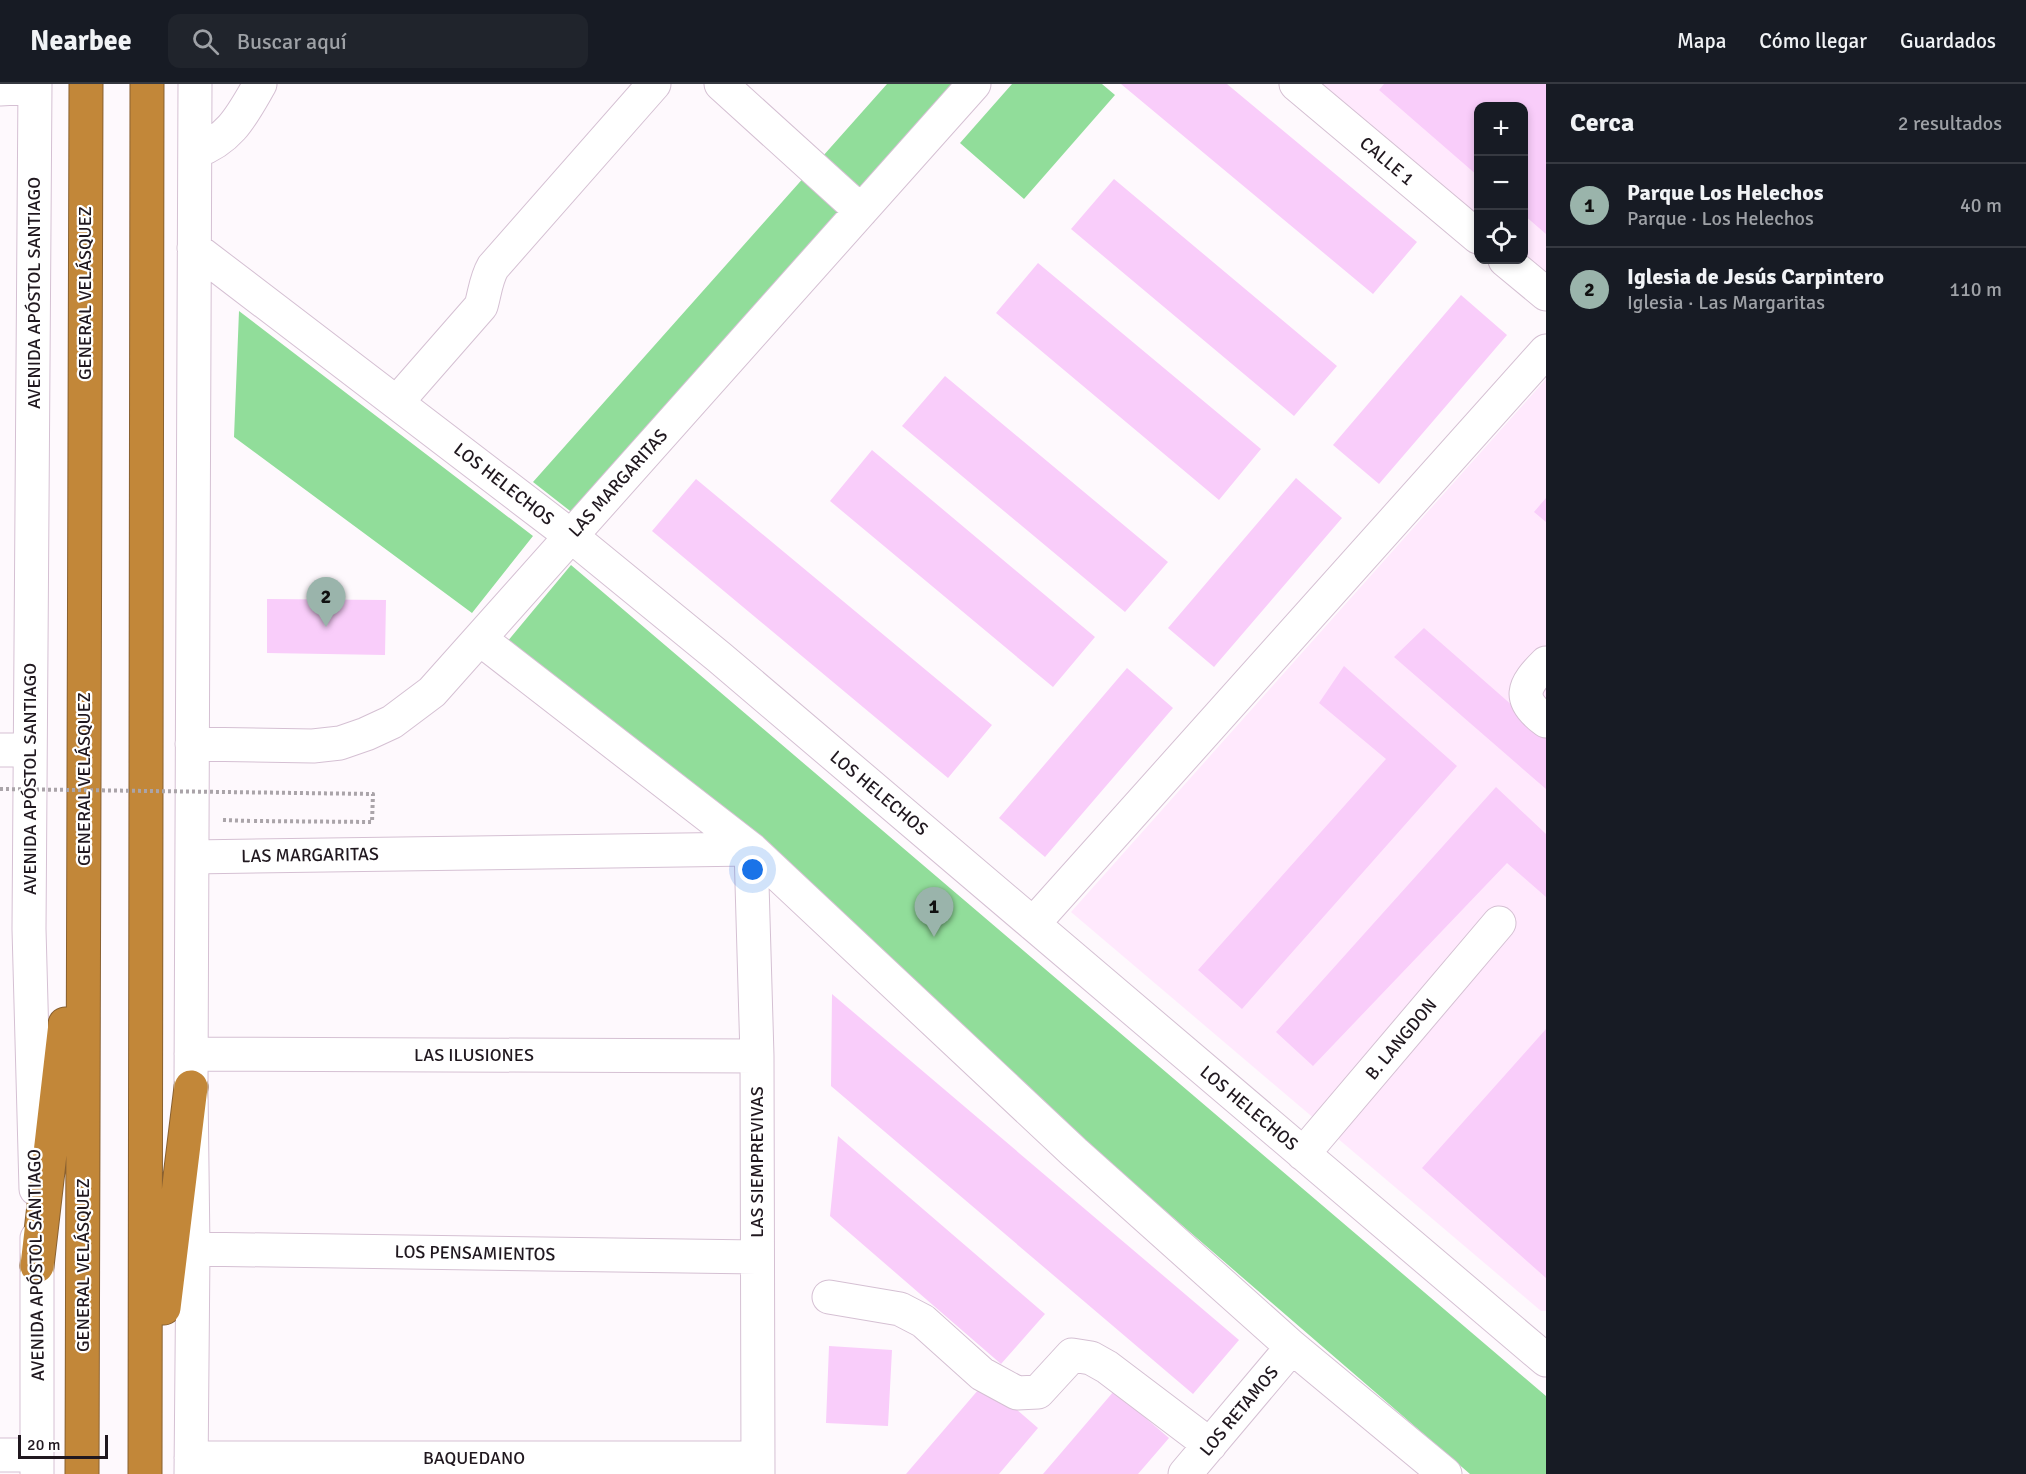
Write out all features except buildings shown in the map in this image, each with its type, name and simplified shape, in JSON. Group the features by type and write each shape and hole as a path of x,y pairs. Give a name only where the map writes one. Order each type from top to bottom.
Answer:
{"highway":[{"name":"GENERAL VELÁSQUEZ","path":"82,1474 86,84"},
{"path":"146,1474 147,84"},
{"path":"37,1266 67,1008 83,894"},
{"path":"146,1474 165,1294 191,1087"}],"street":[{"path":"191,1466 195,84"},
{"path":"195,152 219,141 232,129 260,84"},
{"path":"397,402 481,306 486,292 487,278 493,267 654,84"},
{"path":"721,84 861,211"},
{"name":"LAS MARGARITAS","path":"192,744 312,746 340,742 366,734 392,722 432,692 974,84"},
{"name":"CALLE 1","path":"1296,84 1474,233"},
{"path":"0,88 35,86"},
{"name":"AVENIDA APÓSTOL SANTIAGO","path":"35,86 33,543 15,750 29,929 37,1266 37,1465"},
{"name":"LOS HELECHOS","path":"194,248 571,536 719,657 1546,1360"},
{"path":"1510,264 1546,294"},
{"path":"1033,924 1546,351"},
{"path":"480,639 751,849 1074,1152 1292,1347 1445,1474"},
{"path":"1546,663 1530,679 1525,693 1531,710 1546,721"},
{"name":"LAS MARGARITAS","path":"192,857 751,849"},
{"name":"LAS SIEMPREVIVAS","path":"751,849 757,1056 758,1466"},
{"name":"B. LANGDON","path":"1303,1154 1499,923"},
{"name":"LAS ILUSIONES","path":"191,1053 757,1056"},
{"name":"LOS PENSAMIENTOS","path":"193,1249 757,1257"},
{"path":"829,1297 900,1309 923,1321 982,1374 1017,1393 1038,1392 1072,1355 1091,1358 1107,1367 1210,1445"},
{"name":"LOS RETAMOS","path":"1185,1474 1292,1347"},
{"path":"0,1455 37,1465"},
{"name":"BAQUEDANO","path":"191,1466 758,1466"}],"path":[{"path":"0,789 373,794 372,822 250,820"}],"shaded area":[{"path":"1322,84 1546,84 1546,274 1528,258 1528,102 1474,102 1474,214"},
{"path":"1546,379 1546,1311 1541,1311 1071,912"}],"green space":[{"path":"887,84 953,84 574,514 533,482"},
{"path":"1012,84 1102,84 1115,95 1024,199 960,143"},
{"path":"239,311 533,536 472,613 234,437"},
{"path":"571,565 1546,1396 1546,1474 1470,1474 507,642"}],"place":[{"name":"Iglesia de Jesús Carpintero","path":"326,627"},
{"name":"Parque Los Helechos","path":"934,937"}]}
